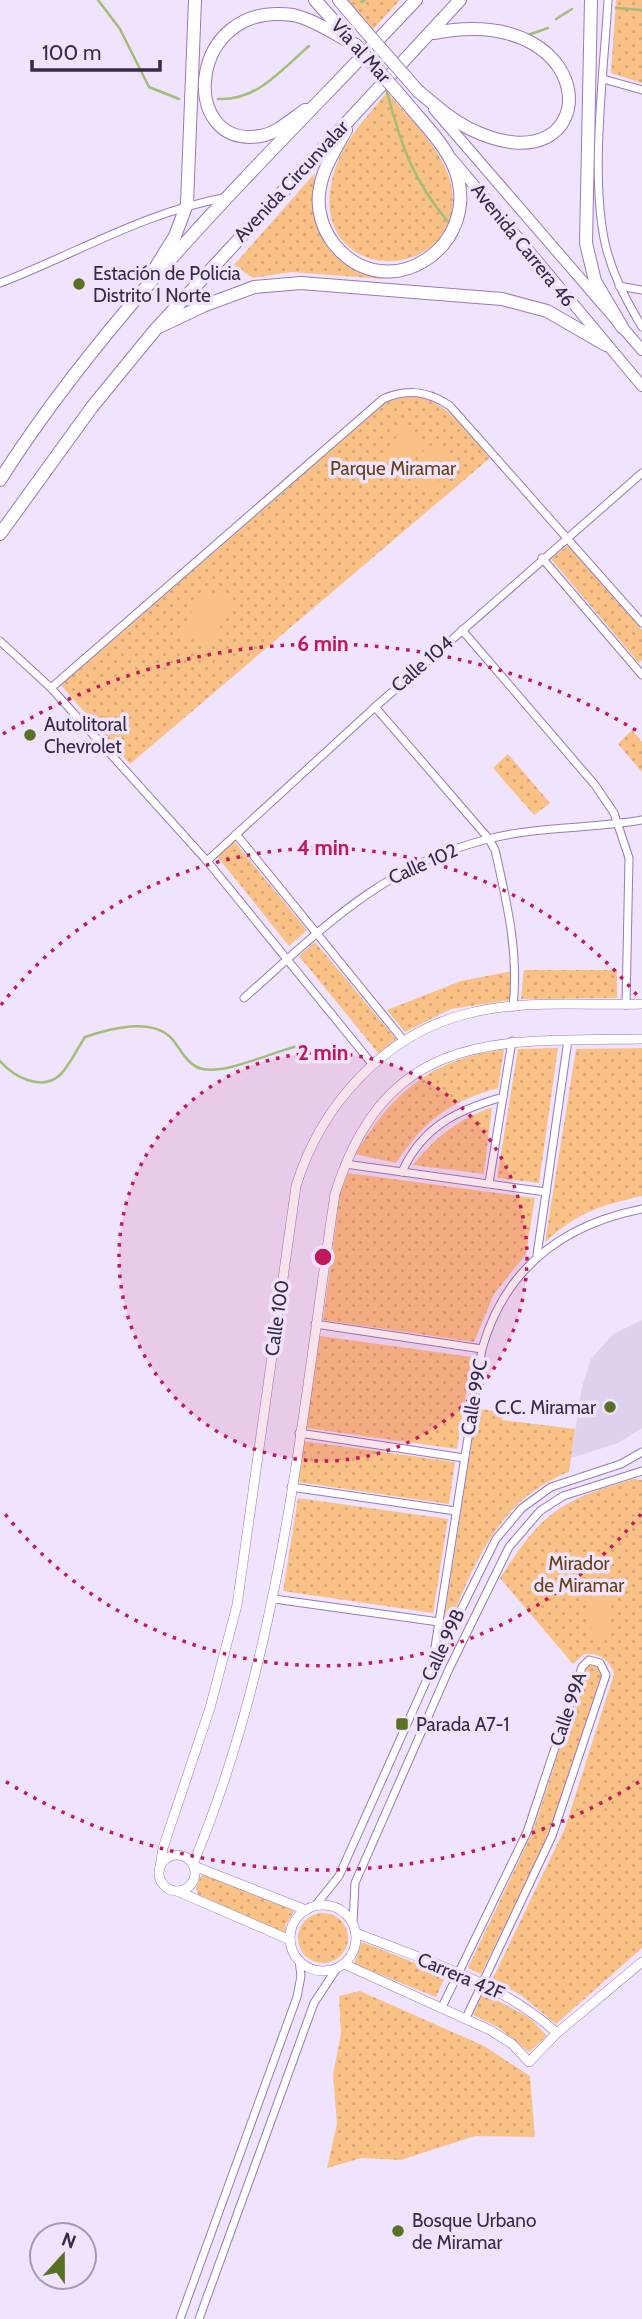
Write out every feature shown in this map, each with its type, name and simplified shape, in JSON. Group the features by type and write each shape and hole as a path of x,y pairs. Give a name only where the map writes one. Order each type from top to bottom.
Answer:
{"highway":[{"path":"123,313 169,247 187,204 195,0"},
{"name":"Vía al Mar","path":"315,0 406,102 447,154 458,180 460,200 453,229 443,246 425,260 398,270 367,267 348,257 331,240 320,213 319,192 326,168 356,111"},
{"name":"Vía al Mar","path":"341,0 418,91 447,116 473,130 502,139 515,138 540,129 563,104 570,82 569,58"},
{"name":"Avenida Circunvalar","path":"0,480 41,415 123,313 416,0"},
{"name":"Avenida Circunvalar","path":"0,534 92,407 155,330 460,0"},
{"path":"591,0 586,243 595,281 622,327"},
{"path":"329,93 264,136 245,136 225,127 215,117 206,100 204,77 210,54 222,32 236,21 258,14 284,13 305,19 356,46"},
{"path":"424,38 464,19"},
{"path":"155,330 203,306 254,287 301,283 502,299 547,311 606,345"}],"main road":[{"name":"Avenida Carrera 46","path":"418,91 642,350"},
{"name":"Avenida Carrera 46","path":"406,102 642,386"}],"street":[{"path":"608,0 600,215 605,242 619,286 642,327"},
{"path":"603,79 642,90"},
{"path":"0,283 149,216 187,204 232,196"},
{"path":"619,286 642,290"},
{"path":"51,688 383,400 410,391 425,393 450,406 642,623"},
{"name":"Calle 104","path":"207,861 374,706 642,473"},
{"path":"542,558 641,671"},
{"path":"462,629 595,785 618,824 629,858 630,877 626,1005"},
{"path":"0,641 51,688 207,861 373,1065"},
{"path":"374,706 489,839 495,850 514,938 516,961 513,1007"},
{"name":"Calle 102","path":"244,998 317,933 382,882 443,853 489,839 555,827 642,820"},
{"path":"236,834 404,1041"},
{"name":"Calle 100","path":"160,1867 163,1848 226,1654 237,1605 296,1186 305,1157 332,1107 373,1065 404,1041 433,1025 471,1012 513,1007 642,1004"},
{"name":"Calle 100","path":"194,1865 236,1739 274,1599 335,1194 344,1164 372,1114 417,1071 452,1054 512,1041 642,1039"},
{"path":"537,1255 568,1040"},
{"path":"489,1184 512,1041"},
{"path":"402,1172 419,1141 438,1124 474,1105 503,1097"},
{"path":"344,1164 546,1192"},
{"name":"Calle 99C","path":"432,1668 482,1349 502,1300 537,1255 576,1230 607,1216 642,1209"},
{"path":"315,1324 482,1349"},
{"path":"299,1433 464,1458"},
{"name":"Calle 99B","path":"310,1908 339,1876 432,1668 484,1560 514,1516 561,1481 621,1464 642,1452"},
{"name":"Calle 99B","path":"353,1923 355,1883 449,1669 509,1547 530,1521 556,1500 572,1492 642,1471"},
{"path":"291,1487 456,1511"},
{"path":"274,1599 439,1622"},
{"name":"Calle 99A","path":"442,2007 527,1832 582,1667 589,1660 600,1663 606,1675 552,1836 466,2018"},
{"path":"199,2319 313,2003 340,1966 351,1956 356,1933 353,1923 337,1908 310,1908 194,1865 186,1857 176,1855 166,1859 160,1867 163,1883 177,1891 290,1940"},
{"path":"177,1891 191,1885 195,1876 194,1865"},
{"path":"180,2319 297,1997 301,1976 299,1960 290,1940 297,1918 310,1908"},
{"name":"Carrera 42F","path":"340,1966 466,2018 512,2044 529,2062 557,2033 517,2001 356,1933"},
{"path":"299,1960 317,1970 340,1966"},
{"path":"557,2033 642,1962"}],"shaded area":[{"name":"C.C. Miramar","path":"642,1320 642,1428 618,1443 571,1458 582,1387 591,1359 613,1334"}],"green space":[{"path":"348,0 400,0 373,29"},
{"path":"616,0 642,0 642,83 611,73"},
{"path":"387,92 425,135 441,158 451,184 453,198 450,220 439,239 427,250 398,261 382,261 353,250 341,239 333,224 329,203 334,171 343,151 356,129"},
{"path":"315,173 314,213 325,241 348,262 383,279 291,272 253,278 234,265"},
{"name":"Parque Miramar","path":"409,395 434,403 445,410 464,427 490,458 130,764 60,684 384,403"},
{"path":"400,428 422,436 406,474 384,466"},
{"path":"427,444 450,453 432,494 409,483"},
{"path":"568,545 642,630 642,660 639,663 551,559"},
{"path":"202,589 232,601 211,647 182,634"},
{"path":"632,730 642,742 642,772 618,744"},
{"path":"508,754 550,803 534,815 493,768"},
{"path":"234,841 307,930 289,946 217,856"},
{"path":"315,942 396,1039 379,1054 299,956"},
{"path":"524,970 617,970 617,998 521,999"},
{"path":"513,971 510,1000 451,1009 405,1032 387,1010 461,981"},
{"path":"558,1048 539,1183 497,1178 518,1049"},
{"path":"642,1048 642,1196 613,1203 579,1217 545,1242 576,1049"},
{"path":"504,1049 498,1088 465,1100 439,1115 417,1135 396,1163 355,1154 384,1113 416,1082 455,1061"},
{"path":"492,1107 484,1174 413,1165 448,1130"},
{"path":"348,1173 535,1198 526,1254 494,1294 474,1342 323,1320 340,1194"},
{"path":"320,1336 472,1357 457,1449 306,1428"},
{"path":"477,1408 503,1413 502,1420 575,1429 569,1472 543,1485 521,1502 502,1522 474,1568 440,1646"},
{"path":"304,1441 455,1462 449,1504 298,1482"},
{"name":"Mirador de Miramar","path":"634,1479 642,1480 642,1948 556,2024 521,1995 492,1980 565,1828 614,1674 607,1661 594,1654 584,1654 573,1664 500,1578 528,1538 555,1512 587,1494"},
{"path":"298,1498 448,1519 433,1613 283,1591"},
{"path":"608,1597 611,1637 592,1639 588,1599"},
{"path":"590,1664 598,1666 602,1676 548,1836 481,1974 468,1968 533,1831 586,1668"},
{"path":"206,1874 294,1911 286,1925 285,1935 198,1895 196,1888 201,1876"},
{"path":"323,1913 341,1920 348,1938 341,1956 323,1963 305,1956 298,1938 305,1920"},
{"path":"362,1942 446,1975 436,1997 354,1964"},
{"path":"360,1991 484,2046 530,2076 535,2137 475,2136 401,2160 361,2158 327,2168 337,2124 333,2074 341,2034 339,1996"},
{"path":"483,1993 530,2018 547,2036 529,2052 498,2027 473,2015"}],"waterway":[{"path":"98,0 120,29 149,87 179,99"},
{"path":"361,2 365,0"},
{"path":"616,8 642,10"},
{"path":"556,19 572,9"},
{"path":"525,36 548,28"},
{"path":"218,99 245,95 257,89 309,46"},
{"path":"387,92 417,177 449,223"},
{"path":"0,1061 12,1072 28,1080 52,1080 64,1071 85,1037 130,1026 154,1028 164,1033 173,1040 189,1062 203,1069 237,1066 298,1046"}],"place":[{"name":"Estación de Policia Distrito I Norte","path":"79,284"},
{"name":"Autolitoral Chevrolet","path":"30,735"},
{"name":"C.C. Miramar","path":"610,1407"},
{"name":"Parada A7-1","path":"402,1724"},
{"name":"Bosque Urbano de Miramar","path":"398,2231"}]}
